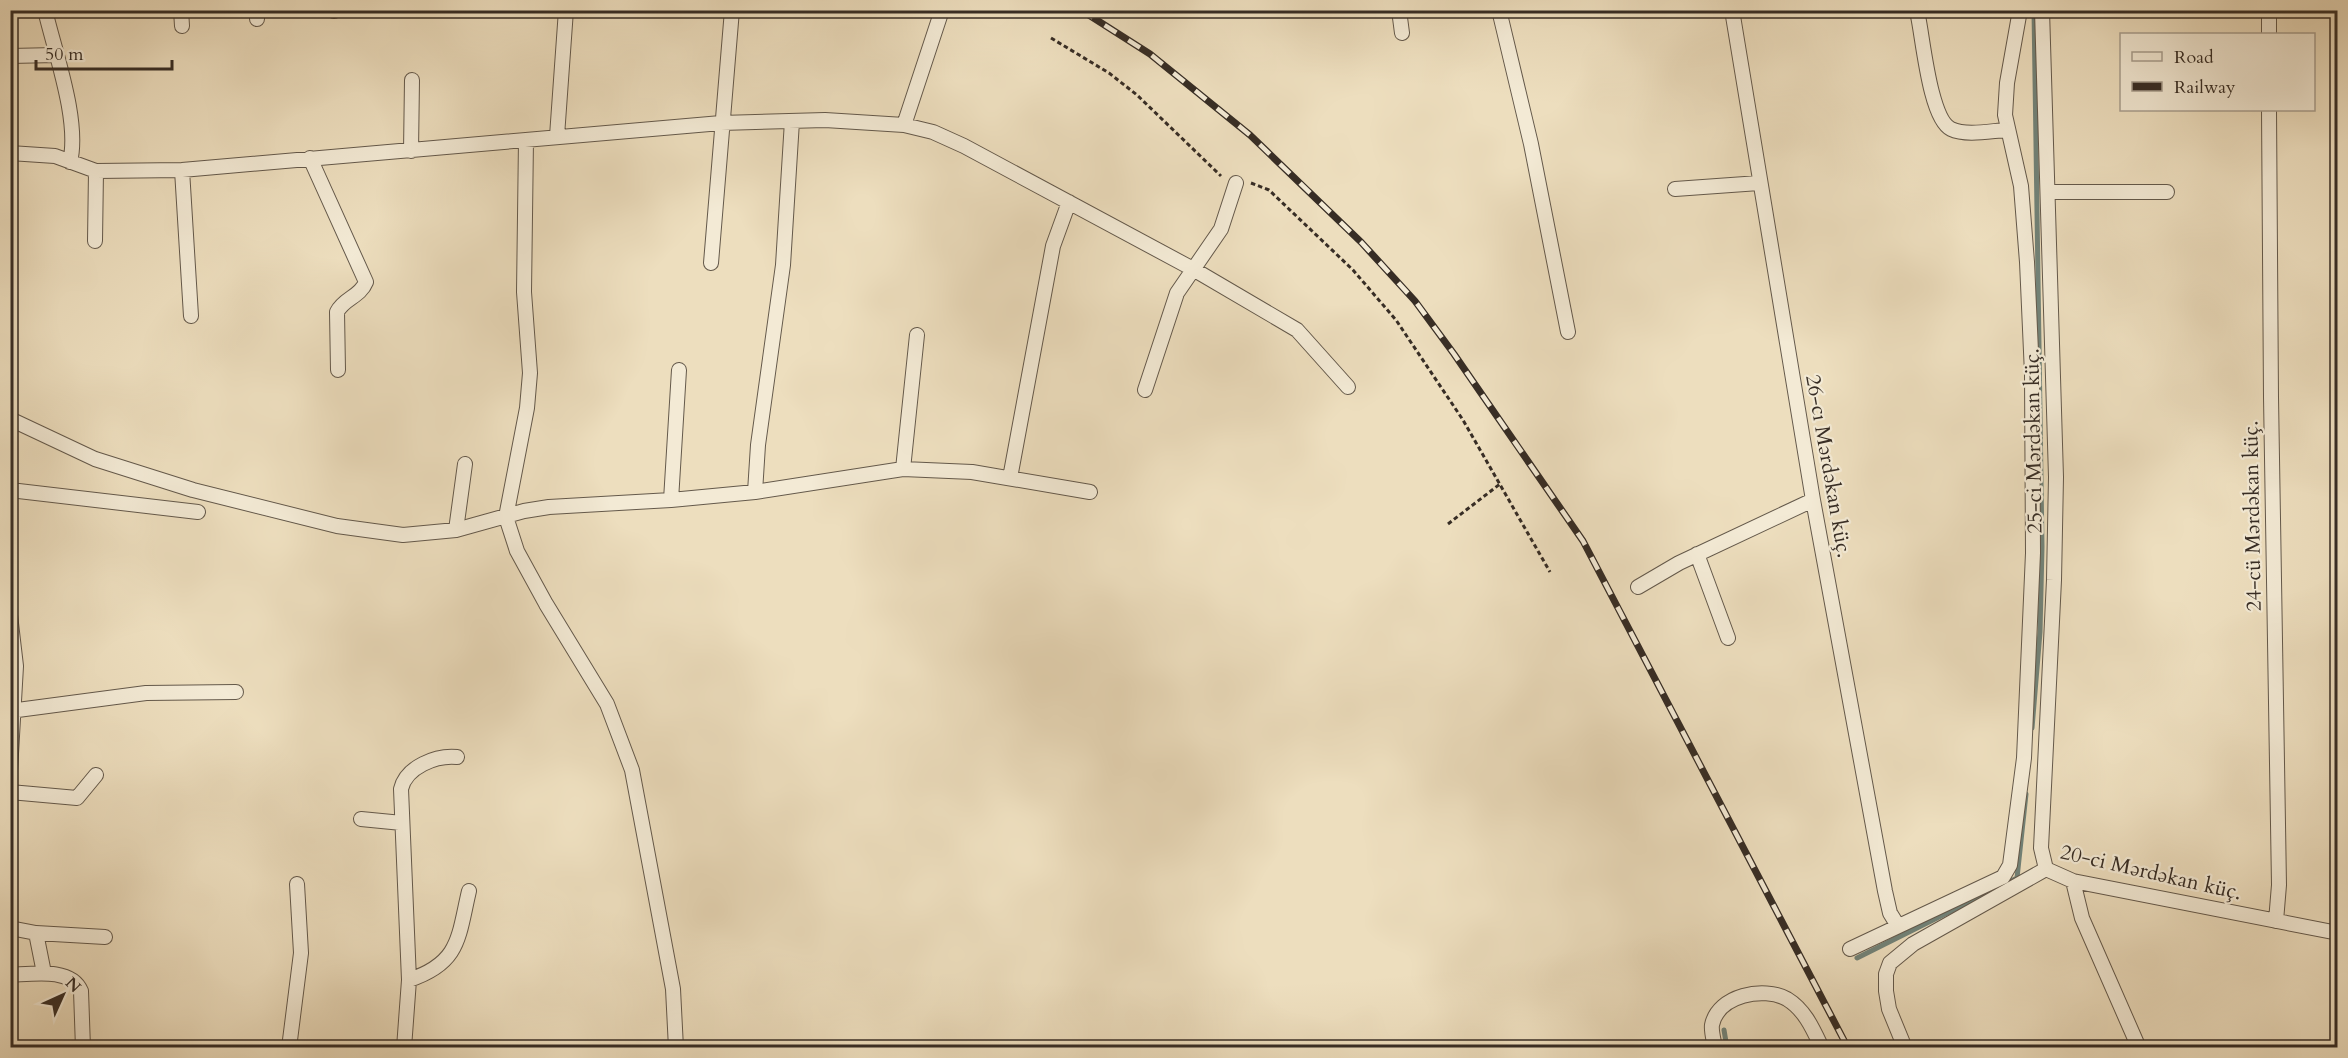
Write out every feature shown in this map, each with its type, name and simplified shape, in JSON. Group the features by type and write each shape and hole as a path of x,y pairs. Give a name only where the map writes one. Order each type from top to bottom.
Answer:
{"street":[{"path":"45,10 72,124 73,151 70,162"},
{"path":"181,10 182,26"},
{"path":"557,136 566,10"},
{"path":"711,263 721,169 721,123 732,10"},
{"path":"904,124 942,10"},
{"path":"1399,10 1402,33"},
{"path":"1499,10 1531,144 1568,332"},
{"name":"26-cı Mərdəkan küç.","path":"1731,10 1812,500 1885,891 1890,913 1898,926"},
{"path":"1850,949 2003,877 2007,872 2020,797 2032,627 2032,374 2021,186 2006,130 2004,101 2020,10"},
{"name":"25-ci Mərdəkan küç.","path":"2042,10 2056,477 2054,603 2041,848 2046,869"},
{"path":"2269,10 2269,33"},
{"path":"1918,16 1934,101 1943,123 1951,129 1964,132 2006,130"},
{"path":"10,56 56,55"},
{"path":"411,151 412,80"},
{"name":"24-cü Mərdəkan küç.","path":"2269,111 2279,885 2276,921"},
{"path":"10,153 34,153 96,171 182,170 721,123 825,120 904,124 933,132 964,146 1193,269 1297,330 1348,387"},
{"path":"755,492 758,445 783,265 792,121"},
{"path":"526,140 524,292 530,374 527,408 506,516 517,551 546,604 607,704 632,770 673,990 676,1047"},
{"path":"310,158 366,282 363,290 342,303 338,312 338,370"},
{"path":"182,170 191,316"},
{"path":"95,241 96,171"},
{"path":"1144,390 1177,293 1221,229 1236,183"},
{"path":"1675,189 1759,183"},
{"path":"2049,192 2167,192"},
{"path":"1010,478 1053,246 1069,202"},
{"path":"903,469 917,335"},
{"path":"671,500 680,370"},
{"path":"10,419 95,459 193,490 337,526 375,533 403,535 456,530 549,507 671,500 755,492 903,469 972,472 1090,492"},
{"path":"456,530 465,464"},
{"path":"10,490 198,512"},
{"path":"1638,587 1697,554 1812,500"},
{"path":"1697,554 1728,638"},
{"path":"10,615 16,666 10,771"},
{"path":"13,711 146,693 236,692"},
{"path":"404,1047 409,980 401,789 407,776 436,757 457,757"},
{"path":"10,792 77,798 96,775"},
{"path":"361,819 402,823"},
{"name":"20-ci Mərdəkan küç.","path":"1905,1047 1889,1009 1886,974 1890,963 1913,944 2046,869 2058,877 2337,933"},
{"path":"2073,880 2082,918 2139,1047"},
{"path":"289,1047 300,953 297,884"},
{"path":"409,980 441,962 455,950 469,891"},
{"path":"10,928 36,933 105,937"},
{"path":"36,933 44,973"},
{"path":"10,975 44,973 69,978 78,983 81,991 83,1047"},
{"path":"1715,1047 1711,1027 1720,1010 1745,996 1767,994 1787,999 1804,1014 1822,1047"}],"path":[{"path":"1051,38 1109,73 1137,95 1221,176 1236,183 1259,184 1269,190 1353,270 1396,320 1463,420 1550,572"},
{"path":"1448,524 1500,484"}],"waterway":[{"path":"2032,728 2040,632 2042,547 2034,10"},
{"path":"1857,958 2017,878 2026,794"},
{"path":"1724,1030 1727,1048"}],"railway":[{"path":"1081,10 1150,54 1250,135 1361,242 1415,301 1583,541 1848,1048"}]}
